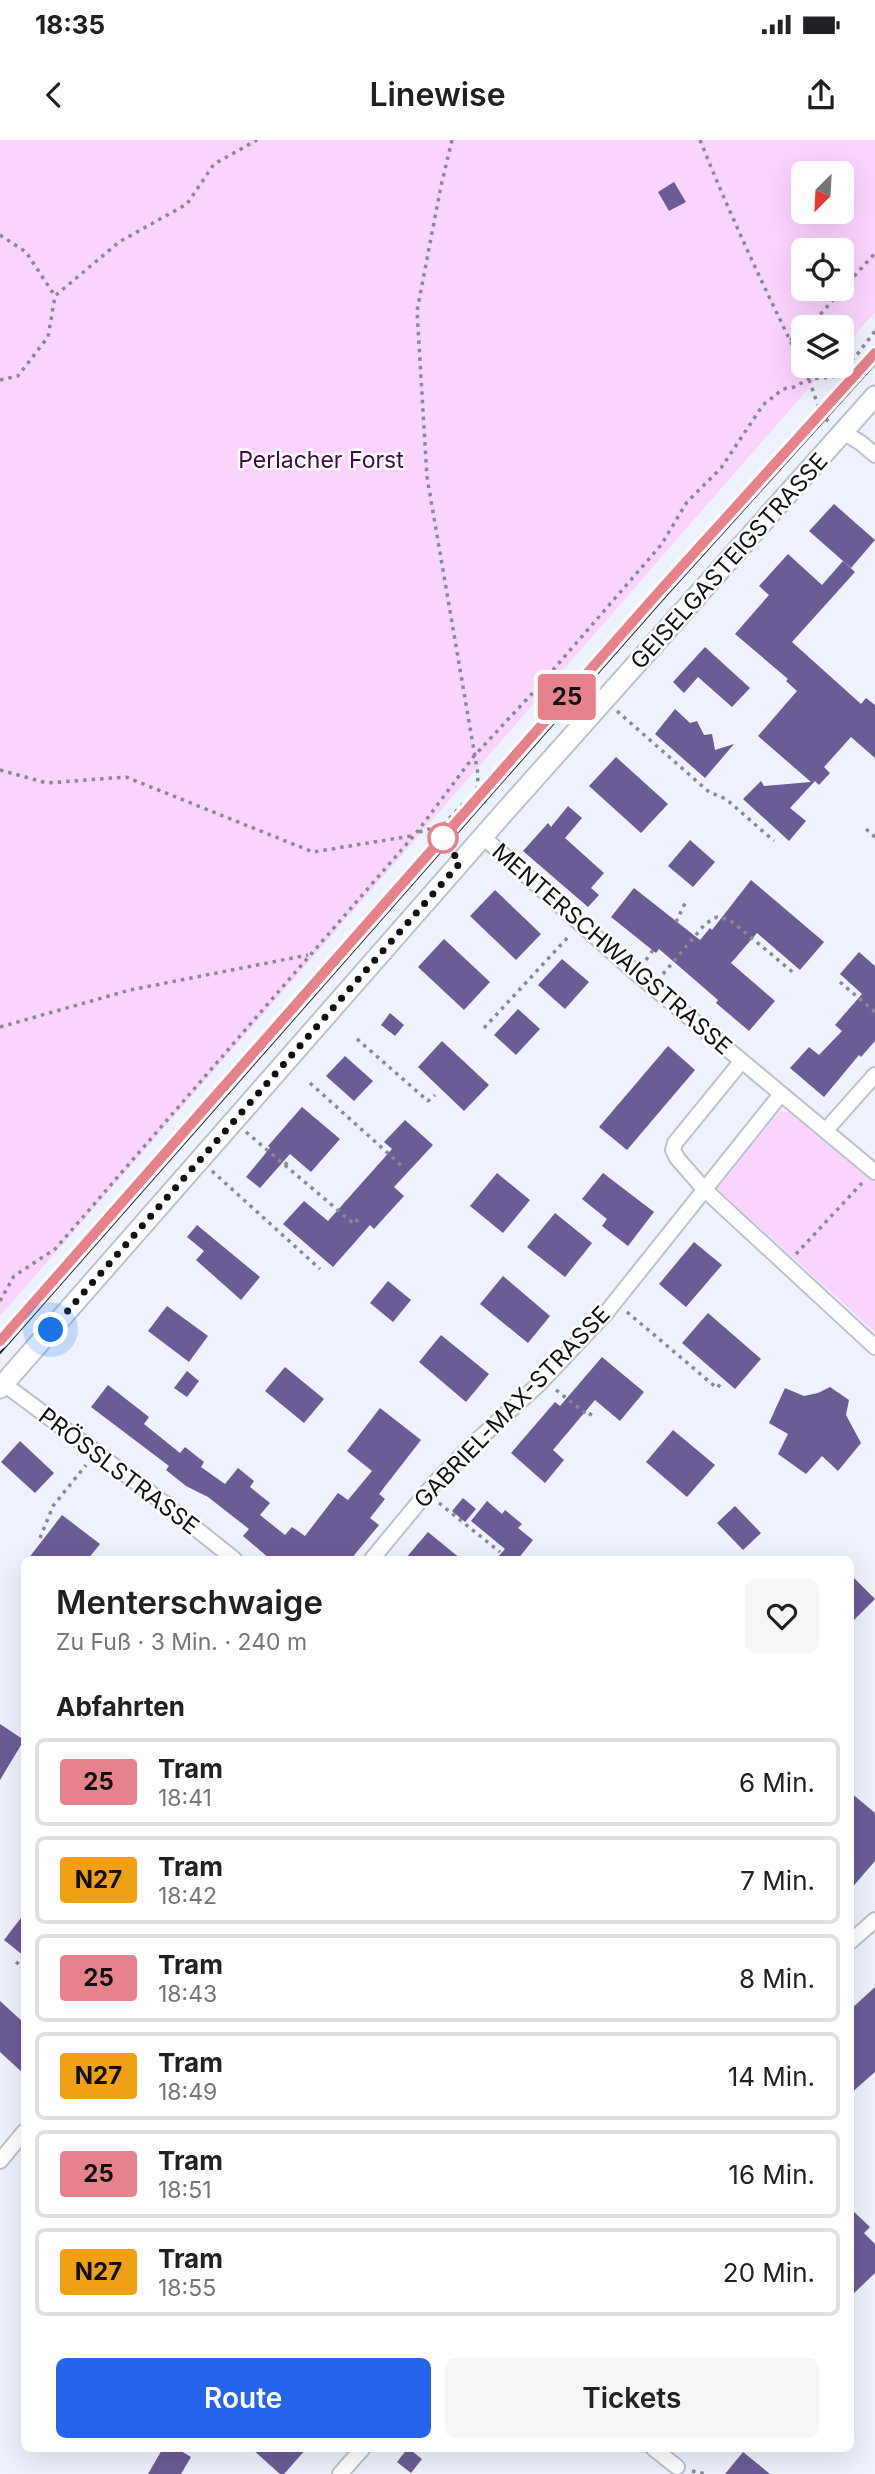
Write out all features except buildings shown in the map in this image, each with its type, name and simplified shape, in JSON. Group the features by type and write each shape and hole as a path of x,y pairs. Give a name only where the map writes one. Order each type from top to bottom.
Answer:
{"main road":[{"name":"GEISELGASTEIGSTRASSE","path":"2,1386 483,837 875,396"}],"street":[{"path":"843,432 875,455"},
{"name":"MENTERSCHWAIGSTRASSE","path":"483,837 653,987 874,1171"},
{"path":"741,1062 675,1143 673,1150 704,1189 875,1347"},
{"path":"826,1130 875,1075"},
{"name":"GABRIEL-MAX-STRASSE","path":"374,1556 427,1492 469,1448 544,1380 615,1302 781,1094"},
{"name":"PRÖSSLSTRASSE","path":"2,1386 96,1453 230,1556"},
{"path":"854,1938 875,1920"},
{"path":"0,2161 21,2136"},
{"path":"340,2474 359,2452"},
{"path":"658,2452 677,2467"}],"path":[{"path":"0,380 18,376 48,337 55,296 119,242 187,204 214,164 257,140"},
{"path":"452,140 417,311 427,477 478,774 477,795 488,805"},
{"path":"700,140 820,408"},
{"path":"0,235 26,251 55,296"},
{"path":"819,315 875,253"},
{"path":"0,1301 14,1276 55,1249 415,834 474,756 540,685 661,545 688,502 721,468 763,405 783,389 809,379 833,377 856,356 875,331"},
{"path":"605,700 709,792 726,799 774,841"},
{"path":"0,770 47,783 126,777 313,852 415,834 443,825 465,802"},
{"path":"866,828 875,837"},
{"path":"676,922 687,899"},
{"path":"653,987 705,924 717,918 730,920 796,974"},
{"path":"484,1028 580,923"},
{"path":"0,1027 130,990 310,955"},
{"path":"840,982 875,1012"},
{"path":"358,1040 428,1101 435,1095"},
{"path":"310,1083 401,1165"},
{"path":"233,1122 354,1224 358,1219"},
{"path":"285,1166 290,1159"},
{"path":"200,1160 320,1269"},
{"path":"787,1264 874,1171"},
{"path":"615,1302 717,1388 722,1383"},
{"path":"683,1359 689,1353"},
{"path":"544,1380 589,1416 594,1410"},
{"path":"40,1538 53,1506 96,1453"},
{"path":"427,1492 500,1552"},
{"path":"16,1962 21,1966"}],"green space":[{"name":"Perlacher Forst","path":"0,140 875,140 875,312 854,336 854,315 791,315 791,378 818,378 0,1316"},
{"path":"780,1111 799,1114 875,1183 875,1332 715,1187"}],"tram line":[{"name":"25","path":"0,1341 657,594 875,353"},
{"path":"0,1353 664,598 875,364"}],"route":[{"path":"51,1330 460,863 443,838"}]}
